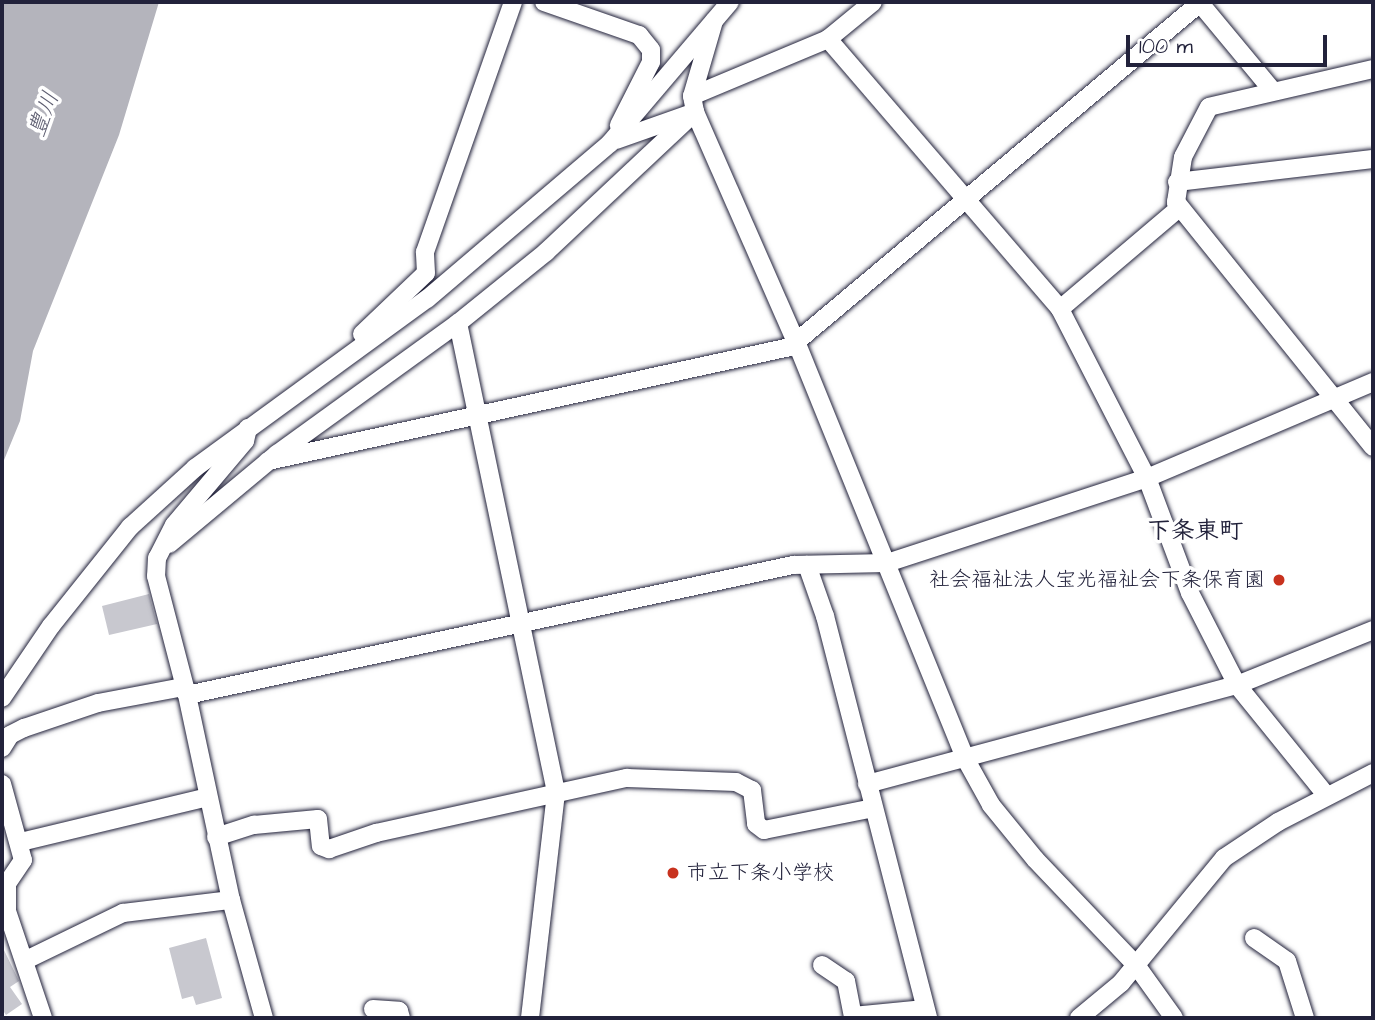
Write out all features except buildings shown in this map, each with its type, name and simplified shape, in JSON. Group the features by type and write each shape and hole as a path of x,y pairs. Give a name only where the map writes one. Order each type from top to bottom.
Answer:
{"street":[{"path":"337,363 350,345 426,273 425,252 513,2"},
{"path":"544,2 639,35 651,50 651,62 618,122 615,137"},
{"path":"2,698 51,626 131,527 248,428 427,299 615,137 730,2"},
{"path":"615,137 693,104 828,38 873,2"},
{"path":"268,461 480,418 797,344 1200,2 1273,91"},
{"path":"159,554 268,461 458,323 546,252 693,104 715,21"},
{"path":"828,38 1060,309 1147,478 1190,593 1237,685 1326,796"},
{"path":"1373,69 1209,107 1182,157 1177,182 1178,209 1339,399 1373,447"},
{"path":"693,104 797,344 965,758 991,805 1035,859 1136,965 1174,1018"},
{"path":"1177,182 1373,159"},
{"path":"1060,309 1178,209"},
{"path":"458,323 480,418 556,793 530,1018"},
{"path":"2,748 10,736 98,703 185,691 807,565 887,564 1147,478 1339,399 1373,382"},
{"path":"248,428 245,441 174,525 159,554 156,576 185,691 231,900 264,1018"},
{"path":"807,565 825,616 927,1014 853,1016 846,981 822,965"},
{"path":"867,785 1237,685 1373,629"},
{"path":"1079,1018 1100,1004 1136,965 1224,858 1278,822 1373,773"},
{"path":"216,837 254,825 318,819 321,846 329,849 376,833 627,778 736,782 752,790 756,824 764,830 873,808"},
{"path":"2,784 21,842 23,860 7,884 5,898 43,1018"},
{"path":"21,842 208,797"},
{"path":"26,960 123,913 231,900"},
{"path":"1254,938 1287,961 1305,1018"},
{"path":"373,1009 399,1011 401,1018"}],"water":[{"name":"豊川","path":"2,2 159,2 119,135 33,351 20,421 2,465"}],"place":[{"name":"社会福祉法人宝光福祉会下条保育園","path":"1279,580"},
{"name":"市立下条小学校","path":"673,873"}],"district":[{"name":"下条東町","path":"1195,532"}]}
